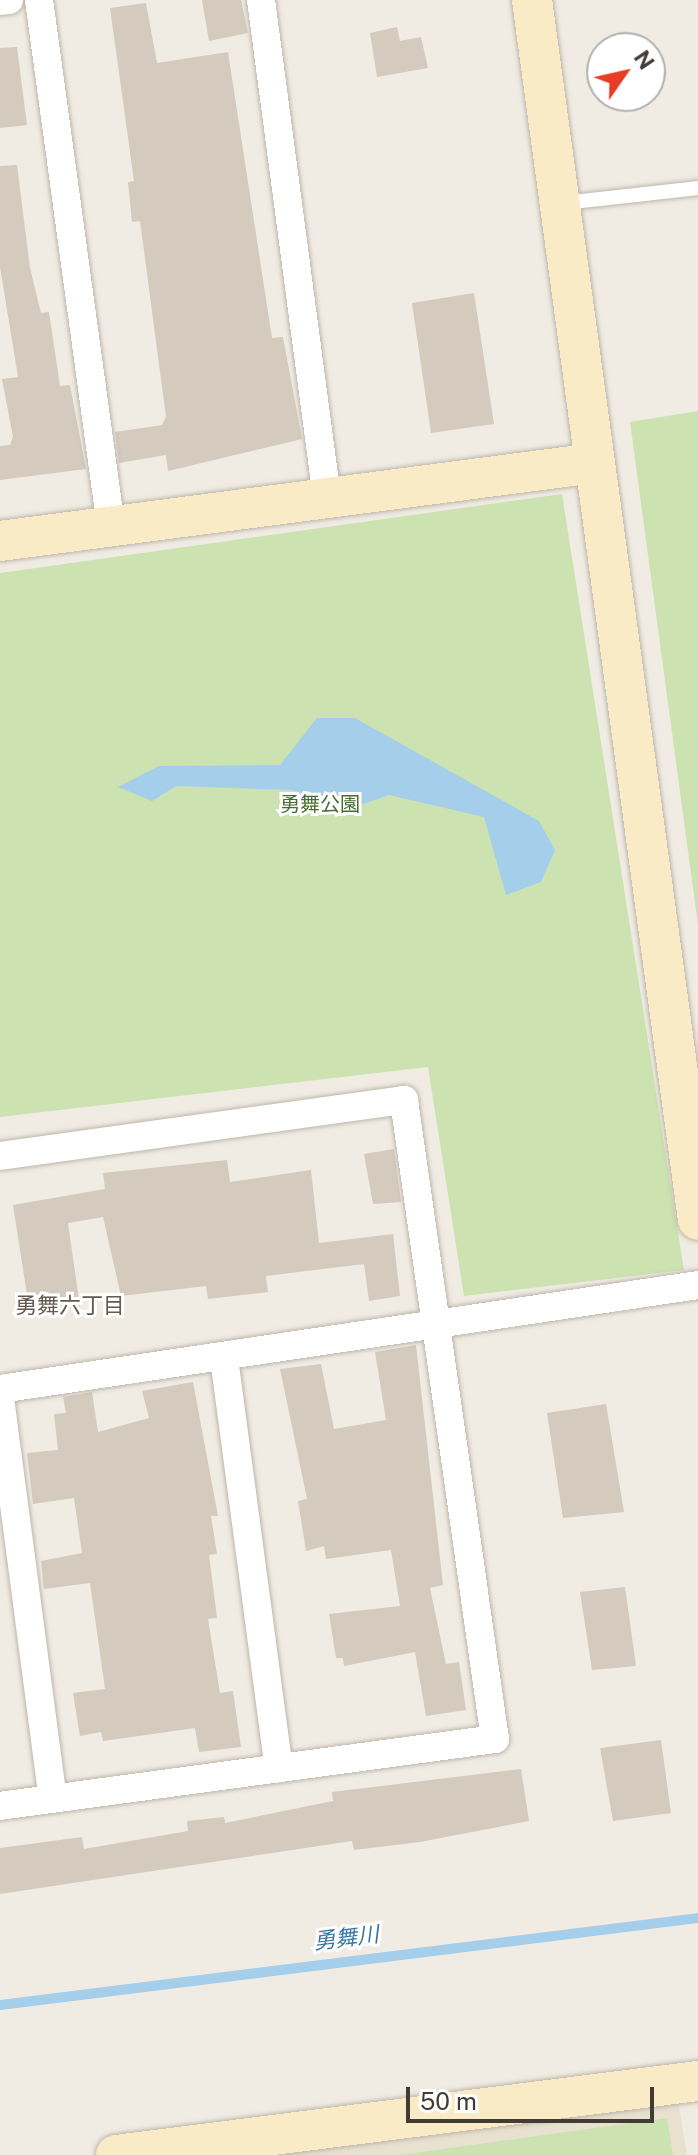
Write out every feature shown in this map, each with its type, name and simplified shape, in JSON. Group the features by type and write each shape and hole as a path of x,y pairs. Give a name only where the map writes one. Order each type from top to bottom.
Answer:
{"street":[{"path":"0,1 9,0"},
{"path":"39,0 111,527"},
{"path":"261,0 327,498"},
{"path":"532,0 698,1220"},
{"path":"0,541 595,463"},
{"path":"0,1156 404,1100 495,1739 0,1806"},
{"path":"0,1389 698,1285"},
{"path":"224,1358 279,1768"},
{"path":"0,1398 53,1799"},
{"path":"116,2155 698,2081"}],"lane":[{"path":"559,203 698,188"}],"shaded area":[{"path":"678,2100 687,2155 271,2155"}],"green space":[{"path":"698,411 698,925 630,422"},
{"name":"勇舞公園","path":"562,494 684,1270 464,1296 428,1067 0,1117 0,573"},
{"path":"667,2118 673,2155 400,2155"}],"water":[{"path":"317,718 355,718 539,821 555,850 541,882 506,895 484,817 389,795 346,810 293,790 176,786 152,801 118,787 159,766 280,765"}],"building":[{"path":"202,0 241,0 248,33 209,41"},
{"path":"146,3 157,63 228,52 272,338 283,337 302,439 168,471 166,455 119,463 115,432 162,425 166,417 140,221 132,222 128,182 134,181 110,8"},
{"path":"397,27 400,41 421,37 428,68 377,77 370,33"},
{"path":"17,47 27,125 0,128 0,48"},
{"path":"17,165 30,268 41,313 49,312 60,386 70,385 86,469 0,480 0,446 10,445 13,437 2,379 18,377 0,267 0,166"},
{"path":"474,293 494,424 431,433 412,303"},
{"path":"394,1149 401,1202 373,1204 364,1154"},
{"path":"227,1160 230,1182 311,1170 319,1243 393,1234 400,1296 369,1301 364,1264 266,1276 268,1292 208,1299 206,1286 121,1296 103,1217 68,1223 80,1307 30,1314 13,1205 105,1189 103,1173"},
{"path":"416,1345 443,1585 430,1588 446,1664 459,1662 466,1710 426,1716 415,1652 344,1666 343,1658 336,1658 329,1614 400,1606 391,1550 326,1559 324,1546 306,1551 298,1501 307,1499 280,1369 321,1364 334,1429 386,1420 375,1352"},
{"path":"193,1382 218,1516 211,1516 217,1554 209,1555 217,1618 208,1619 220,1693 233,1691 241,1747 199,1752 195,1728 103,1741 101,1732 80,1736 73,1693 105,1689 90,1583 44,1589 41,1561 82,1553 74,1498 33,1504 27,1453 58,1450 54,1414 66,1413 63,1397 92,1392 98,1432 149,1418 142,1391"},
{"path":"606,1404 624,1512 563,1518 547,1413"},
{"path":"625,1587 636,1666 592,1670 580,1592"},
{"path":"661,1740 671,1813 613,1821 600,1748"},
{"path":"521,1769 529,1821 420,1842 354,1850 352,1841 0,1894 0,1848 82,1837 84,1849 188,1831 187,1821 224,1817 225,1823 333,1801 332,1792"}],"waterway":[{"name":"勇舞川","path":"0,2005 698,1918"}],"district":[{"name":"勇舞六丁目","path":"70,1306"}]}
